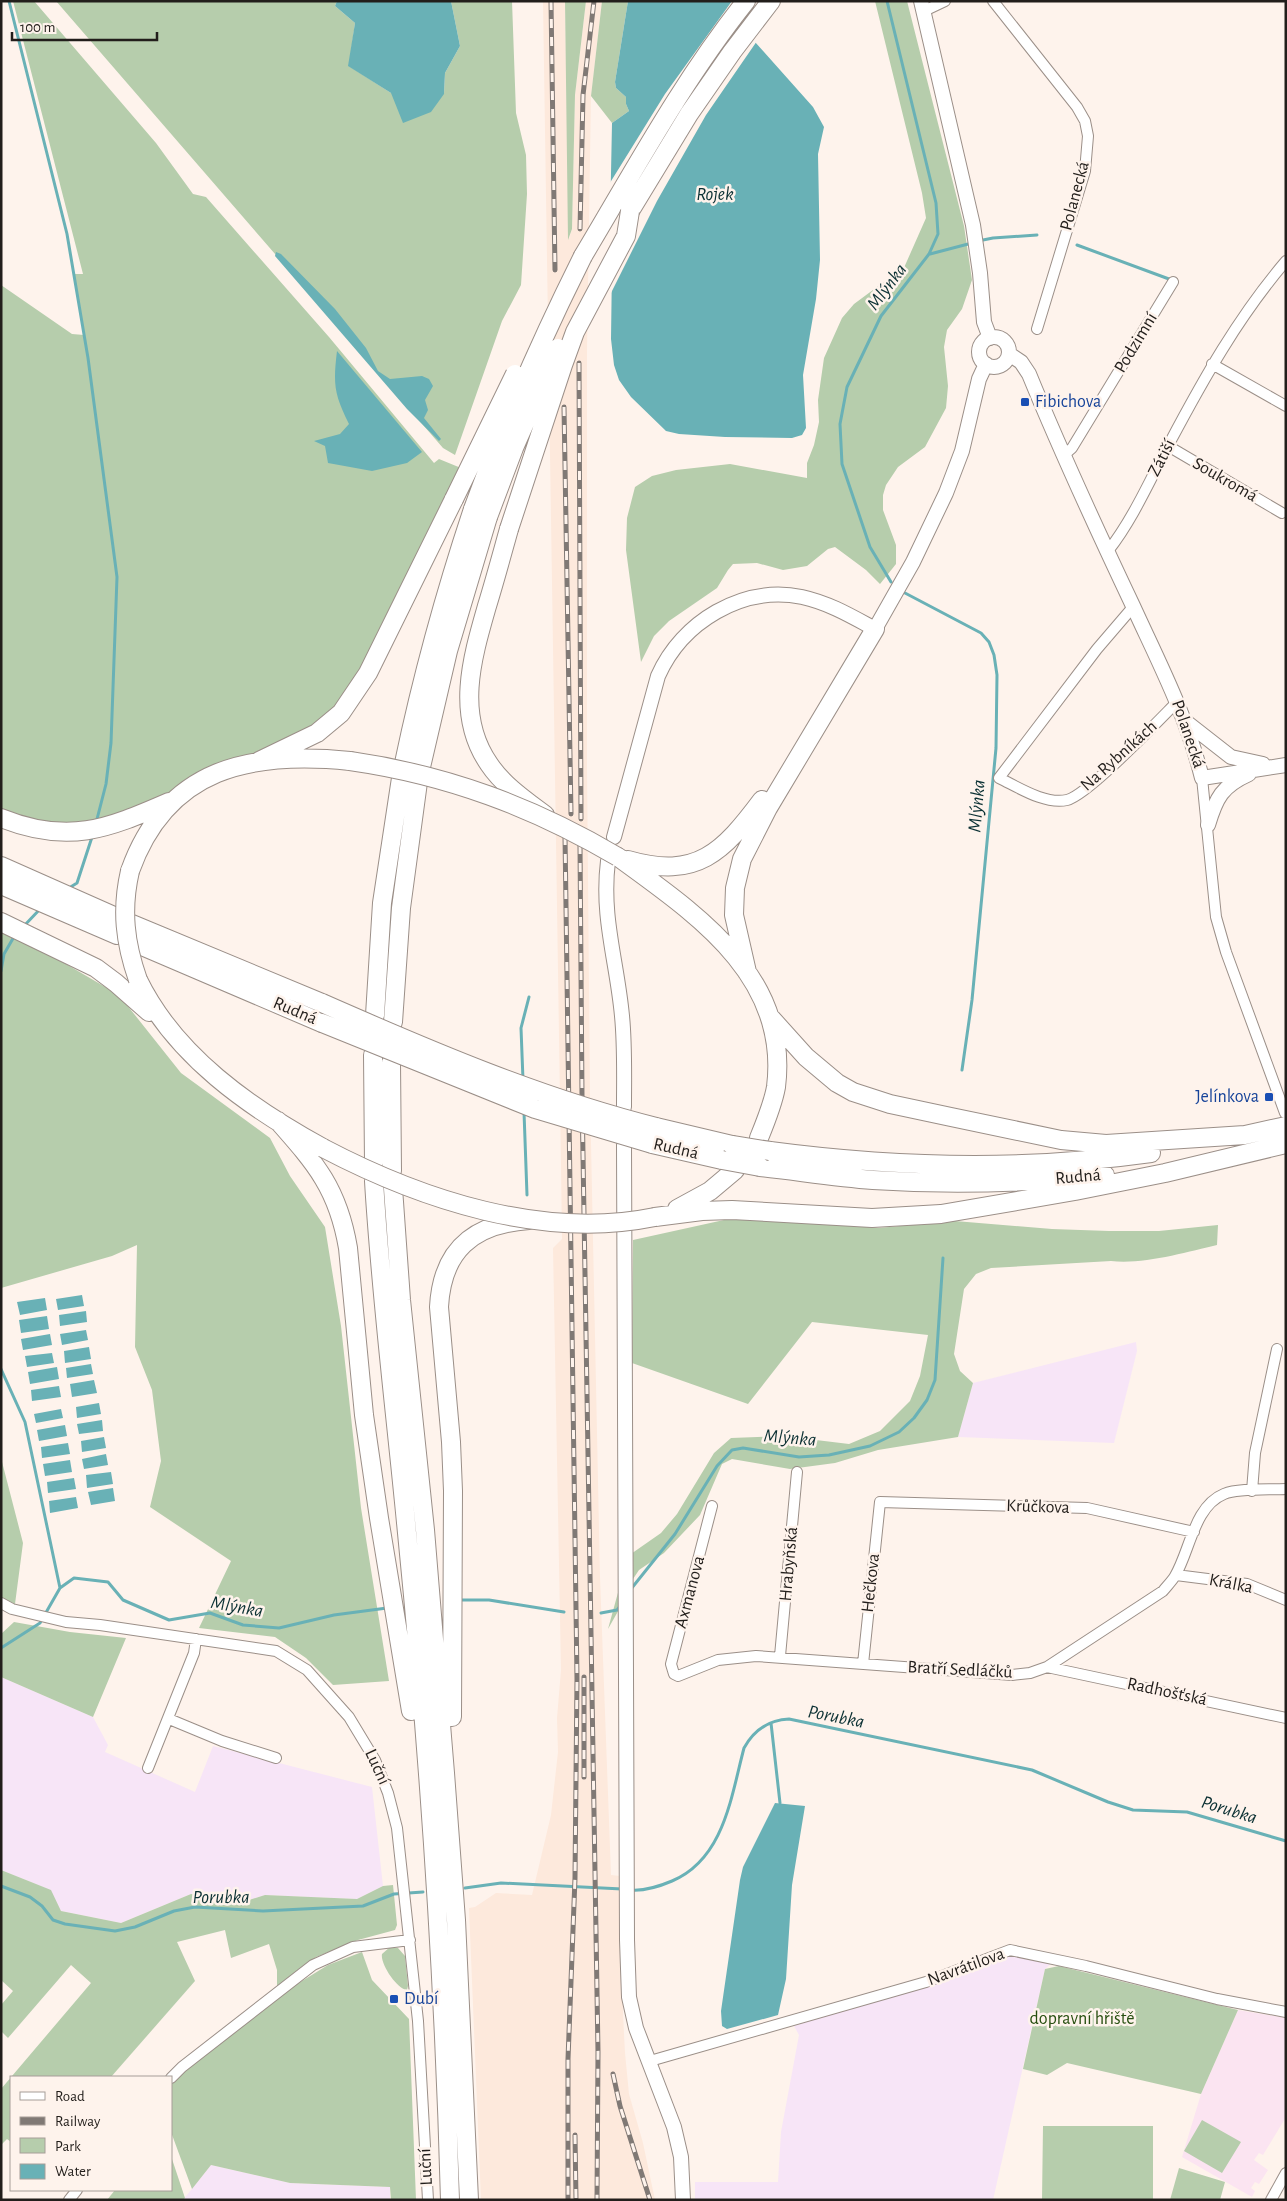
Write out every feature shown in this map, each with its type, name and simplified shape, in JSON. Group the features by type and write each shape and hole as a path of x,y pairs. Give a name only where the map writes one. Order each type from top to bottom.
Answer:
{"highway":[{"path":"375,1015 382,903 411,773 431,644 480,513 499,438 530,368 584,256 675,100 719,35 746,1"},
{"path":"480,513 514,448 567,327 630,211 689,114 732,52 771,1"},
{"path":"630,211 626,236 575,332 509,529 474,656 469,682 470,720 476,742 496,774 506,785 549,819 613,859 643,869 708,926 735,955 747,972 770,1017 776,1054 776,1088 765,1144"},
{"path":"259,761 316,733 342,713 368,674 565,275 584,256"},
{"path":"747,972 734,915 734,895 738,873 754,833 875,629"},
{"path":"643,869 685,865 709,856 720,849 738,832 823,714"},
{"path":"1,818 16,824 56,833 95,830 133,818 177,798 207,778 241,765 259,761 299,757 350,761 401,770 461,786 549,819"},
{"path":"393,1022 411,773"},
{"path":"177,798 154,823 137,852 130,871 126,895 124,923 129,953 138,980 153,1008 189,1052 228,1086 278,1120 318,1154 423,1191 483,1209 540,1220 590,1225 623,1223 702,1211 732,1210 872,1218 941,1214 1075,1191 1165,1173 1248,1143 1285,1119"},
{"path":"1,866 116,917"},
{"path":"1,885 117,935"},
{"path":"1,922 96,968 116,983 172,1033"},
{"name":"Rudná","path":"132,924 406,1040 729,1165 872,1180 991,1182 1125,1173 1248,1143"},
{"name":"Rudná","path":"134,942 322,1023 535,1109 654,1136 732,1145 765,1144 875,1163 976,1166 1026,1165 1248,1143"},
{"path":"770,1017 806,1057 837,1083 853,1092 890,1104 1016,1131 1083,1142 1129,1144 1286,1144"},
{"path":"373,1055 374,1172 383,1303 408,1545 438,1921 450,2200"},
{"path":"391,1063 392,1180 401,1300 425,1530 456,1920 469,2200"},
{"path":"318,1154 344,1225 348,1248 364,1415 378,1518 413,1720 422,1822 433,1859"},
{"path":"656,1218 696,1200 710,1191 729,1165"},
{"path":"451,1858 454,1783 451,1686 453,1491 439,1307 442,1276 453,1255 461,1246 482,1232 496,1226 520,1221 540,1220"}],"street":[{"path":"945,1 922,6 973,225 984,322 990,338"},
{"name":"Polanecká","path":"993,1 1077,107 1084,121 1088,136 1085,171 1037,329"},
{"name":"Zátiší","path":"1108,550 1143,494 1212,364 1268,282 1286,261"},
{"name":"Podzimní","path":"1064,455 1072,448 1173,282"},
{"path":"990,338 998,338 1008,346 1009,354 1006,361 999,366 992,367 981,359 980,350 982,344 990,338"},
{"name":"Polanecká","path":"1009,354 1021,362 1029,374 1185,721 1202,778 1216,917 1226,952 1285,1119"},
{"path":"614,837 658,676 664,662 675,648 702,620 714,612 742,601 770,595 787,595 826,604 875,629 917,553 946,493 962,451 979,379 986,364"},
{"path":"1212,364 1286,406"},
{"name":"Soukromá","path":"1168,446 1282,513"},
{"name":"Na Rybníkách","path":"1133,607 1097,649 999,778 1047,799 1067,800 1081,792 1104,772 1178,702"},
{"path":"1185,721 1231,757 1280,766"},
{"path":"1202,778 1280,766"},
{"path":"1208,825 1214,804 1224,789 1236,780 1280,766"},
{"path":"613,859 605,906 622,1015 624,1108"},
{"path":"624,1145 626,1873 629,1997 636,2028 674,2127 681,2157 683,2197"},
{"path":"1252,1491 1255,1453 1277,1349"},
{"name":"Hrabyňská","path":"780,1656 797,1472"},
{"name":"Bratří Sedláčků","path":"678,1676 718,1660 756,1656 780,1656 1012,1675 1030,1673 1047,1667 1163,1591 1176,1575 1201,1515 1218,1497 1225,1493 1286,1489"},
{"name":"Krůčkova","path":"880,1502 1087,1508 1194,1532"},
{"name":"Hečkova","path":"863,1664 880,1502"},
{"name":"Axmanova","path":"678,1676 672,1671 671,1664 712,1506"},
{"name":"Králka","path":"1176,1575 1247,1584 1286,1600"},
{"name":"Luční","path":"1,1603 20,1611 66,1622 100,1625 276,1651 307,1670 349,1717 372,1754 388,1793 397,1828 418,2021 428,2200"},
{"path":"148,1768 194,1654 196,1639"},
{"name":"Radhošťská","path":"1047,1667 1286,1718"},
{"path":"169,1719 222,1742 276,1758"},
{"path":"172,2077 182,2066 313,1965 354,1947 410,1940"},
{"name":"Navrátilova","path":"650,2061 926,1982 1010,1950 1086,1966 1217,1999 1286,2012"},
{"path":"1270,2200 1286,2173"}],"shaded area":[{"path":"543,1 565,1 569,238 572,229 575,95 586,1 602,1 591,96 587,351 587,767 590,1095 600,1577 611,1875 620,1876 625,2053 629,2094 643,2143 655,2200 481,2200 469,1908 475,1907 496,1893 532,1895 551,1815 558,1752 557,1718 561,1670 553,1248 562,1239"},
{"path":"1136,1342 1137,1351 1114,1443 958,1437 973,1383"},
{"path":"1,1677 93,1717 108,1745 105,1752 195,1792 213,1746 372,1787 383,1886 357,1899 265,1895 249,1900 228,1900 191,1894 121,1923 61,1911 50,1890 1,1870"},
{"path":"1014,1955 1053,1962 1045,1969 993,2200 695,2200 695,2182 778,2182 781,2132 799,2035 794,2026"},
{"path":"1238,2010 1286,2018 1286,2117 1263,2155 1259,2153 1254,2160 1268,2170 1259,2184 1255,2182 1251,2188 1255,2191 1252,2197 1182,2157 1201,2094"},
{"path":"211,2165 290,2183 390,2187 390,2200 183,2200"}],"green space":[{"path":"13,1 34,1 156,143 193,194 206,197 329,337 434,463 439,459 461,468 341,713 95,830 1,818 1,285 72,334 84,335 74,274 83,274"},
{"path":"56,1 337,1 335,6 355,23 349,66 391,93 444,94 445,73 460,46 451,1 512,1 516,113 526,155 527,194 521,285 502,321 455,455 443,448"},
{"path":"565,1 586,1 575,95 572,229 568,240"},
{"path":"602,1 628,1 615,82 616,88 626,97 629,111 612,123 591,96"},
{"path":"875,1 907,1 964,226 972,280 962,309 947,330 944,347 948,386 946,408 925,447 898,467 886,485 883,495 883,510 896,545 896,564 880,584 866,570 835,547 828,549 807,566 783,570 757,563 733,564 717,588 669,621 654,636 641,662 626,550 627,518 635,487 652,476 676,470 730,464 807,478 807,463 814,445 819,422 818,400 824,358 842,318 854,304 903,270 926,218 922,193"},
{"path":"1,930 35,946 119,995 181,1073 270,1138 290,1176 325,1227 341,1326 361,1508 389,1681 333,1685 306,1658 275,1637 199,1628 231,1561 150,1507 161,1461 152,1390 135,1347 137,1245 112,1256 1,1288"},
{"path":"733,1218 799,1220 878,1228 955,1221 1052,1229 1109,1231 1159,1231 1218,1225 1217,1245 1164,1257 1123,1262 1111,1261 991,1268 976,1274 964,1289 954,1354 960,1371 973,1383 958,1437 878,1450 835,1463 790,1469 732,1459 722,1464 700,1515 664,1553 639,1570 625,1591 621,1606 608,1629 622,1578 618,1563 661,1533 677,1514 714,1453 731,1438 783,1436 849,1444 880,1431 910,1401 920,1376 928,1335 812,1322 748,1404 632,1363 633,1240"},
{"path":"1,1458 23,1543 15,1604 1,1597"},
{"path":"14,1622 70,1632 126,1638 93,1717 1,1677 1,1634"},
{"path":"1,1870 51,1890 61,1911 121,1923 191,1894 228,1900 249,1900 265,1895 357,1899 383,1886 393,1885 397,1925 395,1930 358,1940 316,1957 277,1986 277,1970 269,1944 231,1958 225,1930 177,1942 195,1981 112,2076 12,2076 91,1983 71,1965 8,2038 1,2031 1,2005 13,1991 1,1980"},
{"path":"390,1947 398,1948 405,1956 407,1990 394,1981 386,1970 382,1954"},
{"path":"362,1952 372,1980 409,2019 416,2200 391,2200 390,2187 290,2183 211,2165 192,2189 172,2135 172,2083 189,2065 289,1989 328,1965"},
{"name":"dopravní hřiště","path":"1059,1966 1238,2010 1201,2094 1067,2063 1047,2075 1023,2069 1045,1969"},
{"path":"10,2078 10,2141 7,2139 1,2145 1,2089"},
{"path":"1202,2120 1241,2142 1222,2173 1184,2151"},
{"path":"1043,2126 1153,2126 1153,2200 1042,2200"},
{"path":"172,2159 185,2198 183,2200 107,2200 114,2191 172,2191"},
{"path":"1179,2168 1225,2182 1220,2200 1170,2200"}],"water":[{"path":"337,1 451,1 460,46 445,73 444,94 431,112 403,123 391,93 348,66 355,23 335,6"},
{"name":"Rojek","path":"628,1 733,1 755,42 813,107 824,127 818,154 820,260 816,299 803,375 806,428 802,435 792,438 725,437 679,434 666,431 631,397 619,380 614,365 611,339 612,266 618,244 610,224 612,123 629,111 626,97 616,88 615,82"},
{"path":"276,252 281,254 335,309 366,348 378,371 390,379 422,376 429,379 433,386 425,400 428,410 424,418 441,439 439,441 407,409 275,256"},
{"path":"337,351 422,452 407,463 372,471 328,463 325,446 314,441 340,434 349,424 340,405 336,389"},
{"path":"82,1295 84,1306 58,1310 56,1299"},
{"path":"45,1298 47,1310 20,1315 17,1302"},
{"path":"86,1311 87,1322 60,1326 59,1315"},
{"path":"47,1316 49,1329 21,1333 19,1320"},
{"path":"86,1330 88,1340 62,1345 60,1334"},
{"path":"50,1334 52,1345 23,1350 21,1339"},
{"path":"89,1347 91,1359 65,1363 64,1351"},
{"path":"52,1353 54,1363 27,1367 25,1356"},
{"path":"91,1364 93,1374 67,1378 66,1368"},
{"path":"57,1367 59,1379 30,1384 28,1372"},
{"path":"94,1380 97,1393 72,1397 70,1384"},
{"path":"59,1386 61,1397 32,1401 31,1390"},
{"path":"99,1403 101,1414 77,1418 76,1407"},
{"path":"61,1409 63,1418 36,1423 34,1414"},
{"path":"102,1420 103,1431 79,1434 77,1424"},
{"path":"65,1425 67,1436 39,1441 37,1430"},
{"path":"104,1437 106,1448 82,1452 81,1441"},
{"path":"68,1443 70,1454 42,1458 41,1447"},
{"path":"106,1454 108,1465 84,1469 82,1459"},
{"path":"70,1460 72,1472 45,1476 43,1464"},
{"path":"111,1472 113,1484 87,1488 86,1475"},
{"path":"74,1478 76,1489 48,1493 47,1482"},
{"path":"113,1488 115,1501 91,1505 88,1492"},
{"path":"76,1497 78,1508 50,1513 49,1501"},
{"path":"775,1803 805,1806 792,1885 786,1979 778,2015 727,2029 722,2026 721,2011 740,1880 743,1867"}],"pier":[{"path":"732,1 736,1 757,41 706,115 657,201 608,299 610,266 615,245 608,224 608,186 665,94"}],"waterway":[{"path":"9,1 67,234 88,358 117,577 111,743 106,784 96,823"},
{"name":"Mlýnka","path":"887,1 936,203 938,234 929,254 881,316 847,387 840,424 842,464 870,547 891,582"},
{"path":"978,241 1037,235"},
{"path":"930,254 972,243"},
{"path":"1077,245 1169,279"},
{"name":"Mlýnka","path":"905,593 981,633 989,642 994,655 997,675 996,748 972,1000 962,1070"},
{"path":"69,888 77,883 93,834"},
{"path":"23,927 41,908"},
{"path":"1,971 4,954 15,935"},
{"path":"523,1080 521,1028 529,997"},
{"path":"524,1112 527,1195"},
{"name":"Mlýnka","path":"631,1589 675,1534 717,1466 732,1450 743,1448 799,1457 829,1455 870,1446 899,1432 914,1418 927,1400 935,1380 943,1258"},
{"path":"1,1369 25,1422 60,1588"},
{"name":"Mlýnka","path":"1,1648 40,1623 60,1588 74,1578 108,1582 123,1600 169,1620 210,1613 243,1625 279,1628 334,1615 387,1608"},
{"name":"Mlýnka","path":"459,1600 489,1600 564,1612"},
{"name":"Mlýnka","path":"601,1613 617,1610 621,1605"},
{"name":"Porubka","path":"631,1890 652,1888 672,1881 689,1871 703,1858 723,1825 744,1748 752,1736 762,1727 775,1721 789,1719 1032,1770 1108,1802 1133,1810 1187,1812 1286,1841"},
{"path":"771,1723 780,1803"},
{"name":"Porubka","path":"465,1888 501,1883 622,1889"},
{"name":"Porubka","path":"1,1886 30,1897 42,1906 53,1920 65,1924 115,1931 135,1927 174,1911 195,1907 263,1911 363,1906 394,1894 423,1892"}],"railway":[{"path":"551,1 555,270"},
{"path":"580,229 583,95 594,1"},
{"path":"579,363 581,819"},
{"path":"564,407 571,814"},
{"path":"565,836 577,1679 575,1878 568,2059 568,2200"},
{"path":"580,845 582,1095 598,2052 597,2200"},
{"path":"584,1677 584,1777"},
{"path":"613,2074 620,2106 650,2200"},
{"path":"575,2135 576,2200"}],"place":[{"name":"Fibichova","path":"1025,402"},
{"name":"Jelínkova","path":"1269,1097"},
{"name":"Dubí","path":"394,1999"}]}
